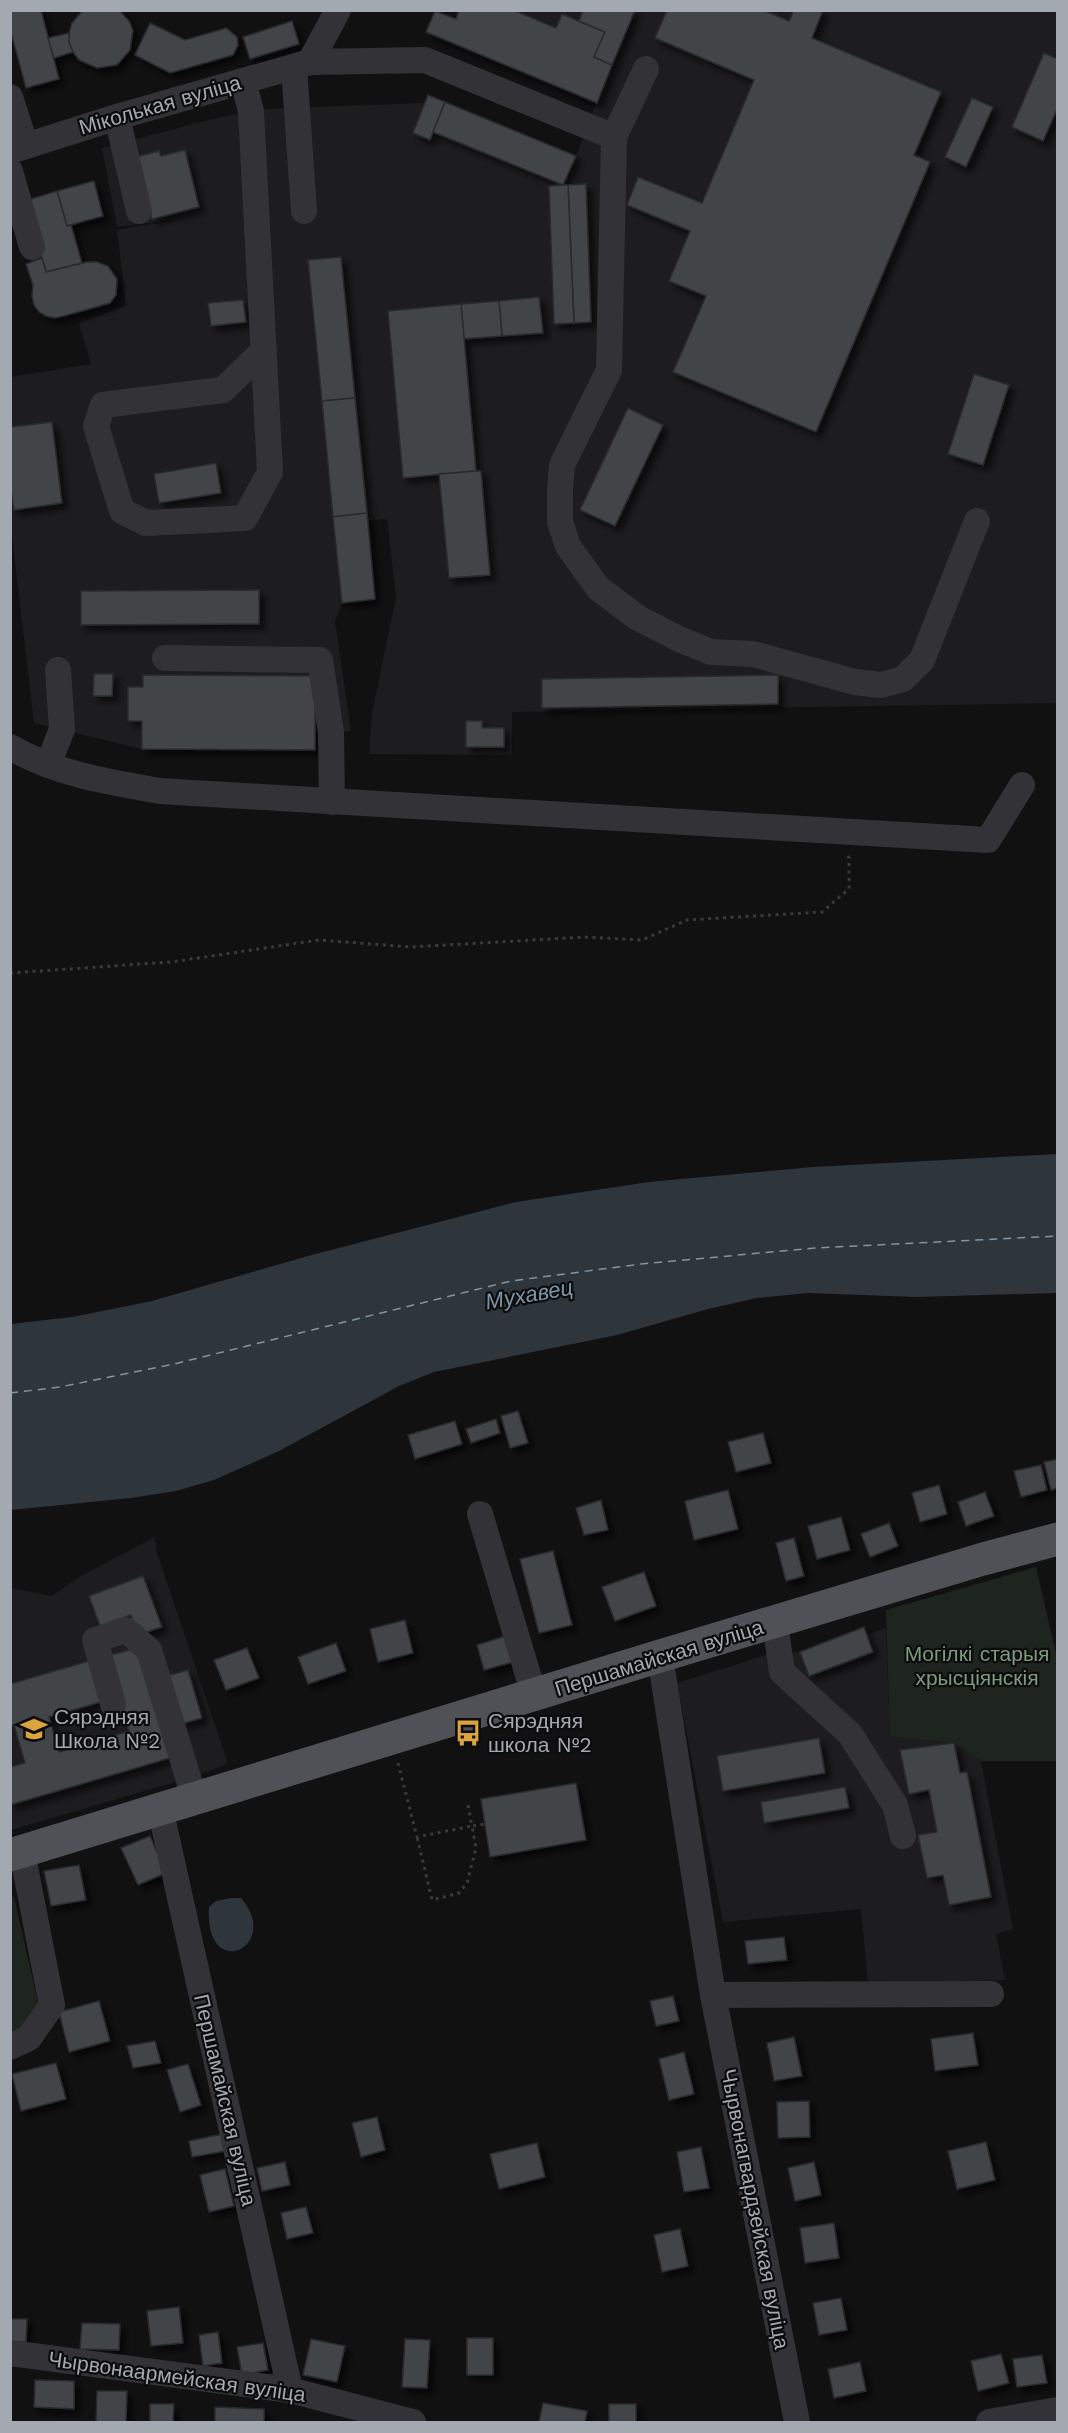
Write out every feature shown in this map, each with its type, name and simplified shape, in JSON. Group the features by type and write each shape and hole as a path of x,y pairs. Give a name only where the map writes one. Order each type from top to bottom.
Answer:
{"main road":[{"name":"Першамайская вуліца","path":"16,1853 660,1656 983,1559 1058,1539"}],"street":[{"path":"304,211 302,64 338,10"},
{"name":"Міколькая вуліца","path":"18,148 302,64 425,60 614,137"},
{"path":"646,69 614,137 609,370 562,465 560,522 568,546 598,588 638,618 711,652 753,654 855,682 880,685 903,679 922,660 977,521"},
{"path":"243,81 251,111 264,350 270,472 245,518 146,523 122,511 96,426 104,405 224,390 264,350"},
{"path":"10,97 18,148"},
{"path":"117,117 139,211"},
{"path":"10,171 32,247"},
{"path":"165,658 320,660 330,732 332,802"},
{"path":"48,765 62,729 58,670"},
{"path":"10,747 31,759 89,778 160,791 988,840 1022,785"},
{"path":"480,1514 534,1695"},
{"path":"775,1623 782,1672 850,1734 895,1805 903,1836"},
{"path":"113,1704 94,1640 126,1630 149,1650 195,1800"},
{"name":"Чырвонагвардзейская вуліца","path":"660,1656 713,1995 797,2422"},
{"name":"Першамайская вуліца","path":"158,1811 164,1826 290,2390"},
{"path":"10,2048 29,2038 51,2005 16,1853"},
{"path":"713,1995 991,1994"},
{"name":"Чырвонаармейская вуліца","path":"10,2353 290,2390 413,2422"},
{"path":"989,2422 1058,2410"}],"path":[{"path":"10,973 171,962 319,940 411,946 585,937 642,940 687,920 822,912 849,889 849,858 832,831"},
{"path":"396,1756 432,1900 459,1893 467,1883 476,1848 468,1805"},
{"path":"417,1837 486,1824"}],"shaded area":[{"path":"459,10 1057,11 1057,703 512,712 512,755 369,754 372,712 396,598 387,519 367,521 375,599 342,603 335,621 351,731 315,731 315,750 142,749 34,723 11,527 10,377 91,364 79,323 126,306 117,230 181,219 117,227 102,148 261,109 424,103 428,95 576,156 596,103 426,32 435,11 455,19"},
{"path":"155,1537 156,1550 228,1764 189,1778 11,1830 10,1588 52,1596 79,1577"},
{"path":"864,1627 867,1635 886,1628 890,1736 954,1743 981,1761 1013,1929 996,1934 1005,1980 868,1983 861,1909 723,1922 677,1683 766,1655 800,1652"}],"green space":[{"name":"Могілкі старыя хрысціянскія","path":"1036,1567 1057,1658 1057,1761 981,1761 954,1743 890,1736 886,1610"},
{"path":"14,1897 38,2003 21,2029 10,2034 10,1898"}],"water":[{"name":"Мухавец","path":"1057,1154 1057,1293 917,1297 808,1293 757,1298 708,1309 617,1335 434,1372 399,1386 279,1451 214,1480 176,1491 131,1498 11,1510 11,1324 72,1317 152,1301 308,1256 516,1202 649,1182 813,1167"},
{"path":"241,1898 251,1916 253,1931 248,1943 239,1950 228,1951 218,1945 211,1931 209,1907 216,1901"}],"building":[{"path":"10,10 41,10 59,79 26,88 10,29"},
{"path":"83,10 119,10 129,21 133,30 130,50 117,65 97,68 79,60 73,52 69,43 69,33 72,23"},
{"path":"459,10 513,10 556,28 562,14 605,32 594,57 612,65 597,103 426,32 435,11 456,19"},
{"path":"583,10 635,10 612,65 594,57 605,32 579,21"},
{"path":"667,10 763,10 789,21 794,10 823,10 812,38 941,92 914,155 930,162 816,432 673,372 706,296 669,281 690,231 627,205 638,177 702,203 754,80 655,38"},
{"path":"292,21 299,44 250,59 243,37"},
{"path":"150,23 185,40 226,28 237,37 238,45 233,55 170,73 135,55"},
{"path":"69,33 69,43 73,52 54,58 48,38"},
{"path":"1044,53 1058,59 1058,107 1043,141 1012,127"},
{"path":"428,95 445,102 430,140 413,133"},
{"path":"972,98 993,107 966,167 945,157"},
{"path":"445,102 576,156 563,185 433,132"},
{"path":"185,150 199,207 152,219 136,157 159,151 161,156"},
{"path":"94,181 103,216 67,226 57,191"},
{"path":"586,184 591,322 574,323 568,185"},
{"path":"568,185 574,323 554,324 549,186"},
{"path":"57,191 67,226 71,225 82,263 46,272 25,201"},
{"path":"341,257 355,398 322,401 308,260"},
{"path":"42,258 46,272 87,262 97,262 108,266 117,279 116,295 110,303 64,316 54,318 46,316 34,305 33,285 26,264"},
{"path":"539,297 543,333 502,336 499,301"},
{"path":"243,300 246,322 211,326 208,303"},
{"path":"499,301 502,336 464,339 461,304"},
{"path":"461,304 476,471 403,478 388,311"},
{"path":"974,374 1009,385 983,465 948,454"},
{"path":"355,398 367,513 333,517 322,401"},
{"path":"628,408 663,425 615,526 580,510"},
{"path":"52,422 62,503 14,510 10,484 10,427"},
{"path":"216,463 221,493 159,503 154,474"},
{"path":"481,471 490,575 449,578 439,474"},
{"path":"367,513 375,599 342,603 333,517"},
{"path":"259,590 259,624 81,625 81,591"},
{"path":"94,674 113,674 112,696 93,696"},
{"path":"143,675 315,676 315,750 142,749 142,721 128,721 128,687 143,687"},
{"path":"778,675 778,704 542,708 542,679"},
{"path":"466,721 482,721 482,728 504,728 504,747 466,747"},
{"path":"518,1411 528,1443 510,1448 501,1416"},
{"path":"496,1419 500,1433 471,1443 466,1429"},
{"path":"455,1421 462,1444 415,1459 408,1435"},
{"path":"763,1433 771,1463 736,1472 728,1442"},
{"path":"1058,1459 1058,1488 1051,1490 1044,1462"},
{"path":"1041,1465 1047,1490 1021,1497 1014,1471"},
{"path":"939,1485 947,1514 920,1522 912,1493"},
{"path":"728,1490 738,1529 694,1540 685,1501"},
{"path":"985,1492 994,1516 966,1526 958,1502"},
{"path":"601,1500 608,1530 584,1535 576,1508"},
{"path":"841,1517 850,1550 817,1559 808,1526"},
{"path":"889,1523 898,1546 870,1557 861,1534"},
{"path":"794,1538 804,1576 786,1581 776,1543"},
{"path":"553,1551 572,1625 539,1633 520,1559"},
{"path":"644,1572 656,1606 615,1621 602,1587"},
{"path":"143,1576 162,1627 138,1635 131,1615 100,1626 89,1596"},
{"path":"405,1620 413,1653 378,1662 370,1629"},
{"path":"864,1627 873,1652 809,1676 800,1652"},
{"path":"509,1635 517,1661 484,1670 477,1645"},
{"path":"336,1643 346,1671 308,1684 298,1657"},
{"name":"Сярэдняя Школа №2","path":"137,1648 170,1758 10,1805 10,1767 25,1763 14,1725 10,1726 10,1684 89,1661 101,1702 49,1717 59,1752 129,1731 107,1656"},
{"path":"247,1648 259,1678 226,1690 214,1660"},
{"path":"188,1670 202,1718 181,1724 167,1676"},
{"path":"819,1738 825,1773 723,1791 717,1756"},
{"path":"954,1743 960,1773 967,1772 991,1897 949,1905 943,1875 927,1878 918,1835 937,1832 929,1790 909,1794 900,1750"},
{"path":"576,1783 586,1840 490,1857 481,1799"},
{"path":"845,1787 849,1808 764,1823 761,1802"},
{"path":"150,1836 166,1873 138,1885 121,1848"},
{"path":"79,1865 86,1900 51,1906 44,1871"},
{"path":"784,1937 787,1960 748,1964 745,1941"},
{"path":"673,1996 679,2021 656,2026 650,2001"},
{"path":"99,2001 110,2041 69,2052 59,2012"},
{"path":"973,2033 978,2065 935,2071 931,2039"},
{"path":"794,2037 802,2076 774,2081 767,2043"},
{"path":"155,2041 161,2063 133,2068 127,2046"},
{"path":"684,2052 694,2094 669,2100 659,2059"},
{"path":"56,2063 66,2099 21,2111 12,2074"},
{"path":"188,2064 201,2105 180,2112 167,2070"},
{"path":"809,2101 810,2137 778,2138 777,2102"},
{"path":"377,2117 385,2150 361,2157 352,2123"},
{"path":"223,2134 226,2151 192,2157 189,2141"},
{"path":"986,2142 995,2180 957,2189 948,2151"},
{"path":"537,2143 545,2177 499,2189 490,2154"},
{"path":"701,2147 709,2188 684,2192 677,2152"},
{"path":"285,2162 290,2185 262,2191 257,2168"},
{"path":"814,2162 821,2195 795,2201 788,2168"},
{"path":"225,2169 234,2206 209,2212 200,2175"},
{"path":"306,2207 313,2233 287,2239 281,2213"},
{"path":"834,2223 839,2258 805,2263 800,2228"},
{"path":"680,2229 688,2266 662,2272 654,2235"},
{"path":"841,2298 847,2330 819,2335 813,2303"},
{"path":"179,2307 183,2343 151,2346 147,2311"},
{"path":"10,2319 27,2319 26,2342 10,2342"},
{"path":"82,2323 120,2324 119,2350 80,2349"},
{"path":"218,2332 222,2363 203,2366 199,2335"},
{"path":"467,2338 493,2338 493,2375 467,2375"},
{"path":"311,2339 345,2346 337,2382 303,2375"},
{"path":"405,2339 430,2340 427,2388 402,2387"},
{"path":"263,2343 268,2370 242,2375 237,2347"},
{"path":"1001,2354 1009,2383 978,2391 971,2361"},
{"path":"1042,2355 1047,2383 1017,2387 1013,2359"},
{"path":"860,2362 866,2391 834,2398 828,2369"},
{"path":"35,2380 74,2381 74,2409 34,2407"},
{"path":"97,2391 127,2391 126,2422 96,2422"},
{"path":"543,2403 587,2411 585,2422 539,2422"},
{"path":"150,2404 174,2404 173,2422 150,2422"},
{"path":"609,2404 636,2404 636,2422 609,2422"},
{"path":"215,2407 264,2409 264,2422 215,2422"}],"ferry route":[{"path":"10,1393 60,1387 174,1364 511,1281 641,1264 815,1248 1058,1236"}],"place":[{"name":"Сярэдняя Школа №2","path":"34,1729"},
{"name":"Сярэдняя школа №2","path":"468,1733"}]}
